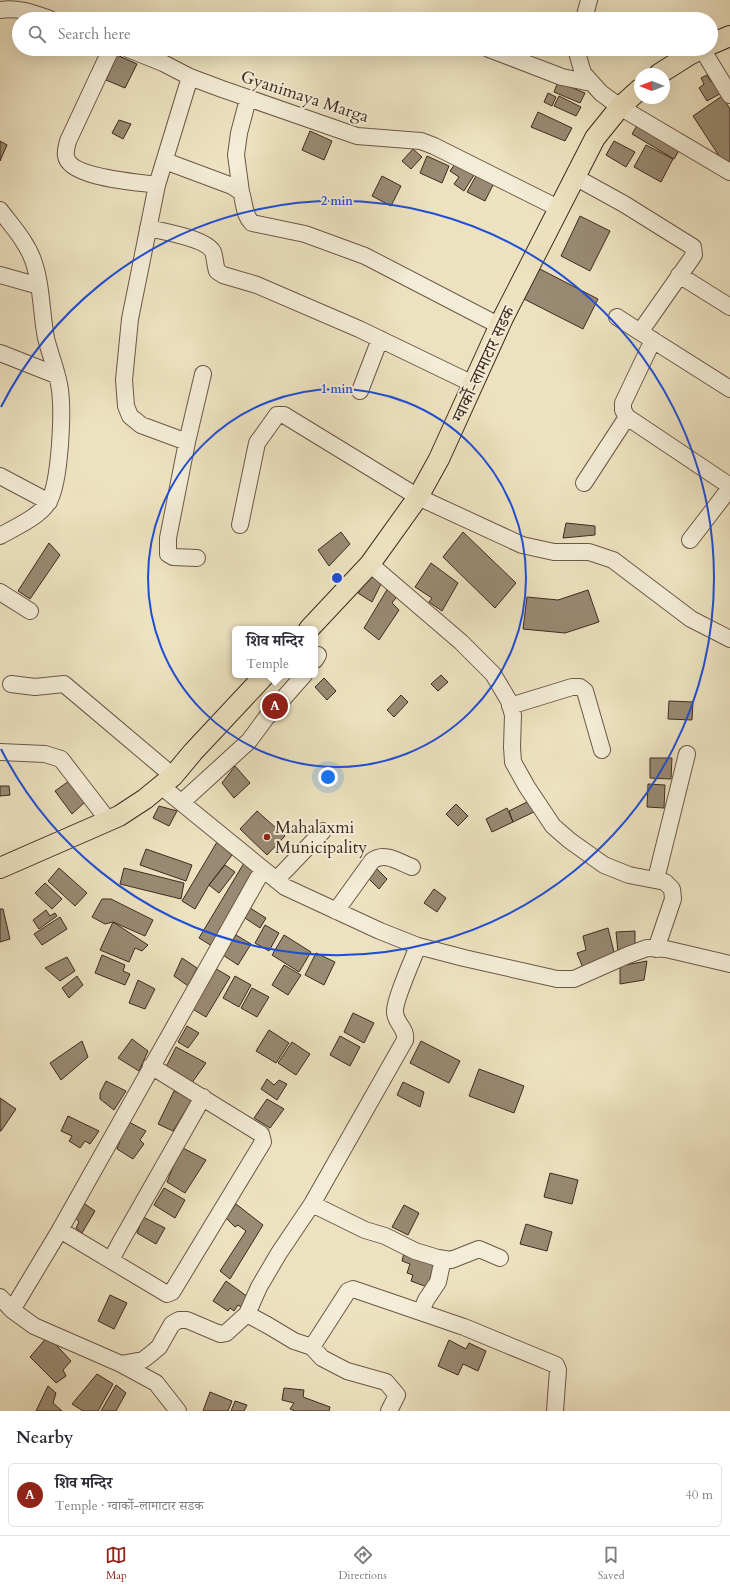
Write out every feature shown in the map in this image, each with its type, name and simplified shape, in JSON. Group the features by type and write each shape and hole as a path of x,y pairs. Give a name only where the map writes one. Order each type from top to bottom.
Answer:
{"main road":[{"path":"718,41 730,36"},
{"path":"668,68 687,56"},
{"name":"ग्वार्को-लामाटार सडक","path":"312,626 370,564 418,497 439,459 500,326 558,208 595,138 620,106 634,94"},
{"path":"0,868 119,816 145,799 167,781 263,678"}],"street":[{"path":"586,12 590,0"},
{"path":"0,10 14,9 32,12"},
{"path":"108,56 68,140 66,157 72,167 89,175 157,185"},
{"name":"Gyanimaya Marga","path":"146,56 190,77 248,99 357,136 421,141 434,146 558,208"},
{"path":"508,56 562,76 591,83"},
{"path":"578,56 583,73 600,93 730,172"},
{"path":"706,56 730,95"},
{"path":"187,442 140,425 130,416 126,406 124,380 130,319 157,185 190,77"},
{"path":"248,99 239,133 236,155 244,210 247,218 252,223 305,234 365,256 500,326"},
{"path":"165,161 232,186 241,192"},
{"path":"575,177 624,204 693,247 694,255 679,275 647,336 623,403 623,410 627,417 730,487 690,540"},
{"path":"0,210 23,239 33,261 39,286 46,338 60,390 61,417 56,478 49,502 34,516 0,536"},
{"path":"148,228 200,242 208,246 213,252 217,270 223,275 256,285 380,339 473,384"},
{"path":"0,275 39,286"},
{"path":"679,275 730,307"},
{"path":"617,317 730,389"},
{"path":"360,391 380,339"},
{"path":"0,353 56,375"},
{"path":"197,558 173,557 168,554 168,538 187,442 203,374"},
{"path":"240,525 256,443 277,415 284,415 418,497 522,544 554,552 589,552 613,560 692,619 730,639"},
{"path":"584,483 627,417"},
{"path":"0,476 49,502"},
{"path":"370,564 414,601 493,674 509,701 513,715 513,762 527,787 553,826 569,840 604,865 629,875 665,882 672,889 673,900 656,949"},
{"path":"0,592 30,611"},
{"path":"182,802 249,741 266,718 301,678"},
{"path":"11,684 35,687 64,684 167,781 182,802 270,876 285,887 380,931 418,946 557,979 574,979 647,948 666,949 730,964"},
{"path":"510,706 572,687 580,687 585,691 602,750"},
{"path":"0,752 45,754 61,758 108,820"},
{"path":"656,880 687,754"},
{"path":"12,1310 60,1230 258,878 270,876 323,831"},
{"path":"336,911 376,857 384,856 412,867"},
{"path":"121,1364 143,1360 159,1347 172,1324 179,1320 186,1320 220,1334 226,1333 247,1314 259,1288 279,1253 312,1204 405,1040 406,1035 404,1029 396,1018 395,1006 418,946"},
{"path":"60,1230 167,1294 172,1292 263,1142 261,1134 204,1097 151,1066"},
{"path":"111,1260 204,1097"},
{"path":"312,1204 365,1230 385,1236 415,1251 451,1260 479,1249 500,1258"},
{"path":"421,1312 426,1300 438,1282 443,1259"},
{"path":"312,1347 329,1318 340,1304 348,1290 351,1289 464,1327 556,1365 558,1370 555,1411"},
{"path":"0,1297 12,1310 34,1326 121,1364 156,1383 173,1408"},
{"path":"247,1314 294,1341 312,1347 322,1358 347,1372 386,1382 397,1395 389,1411"}],"building":[{"path":"117,56 137,64 125,88 106,80"},
{"path":"707,75 711,82 717,78 725,91 707,101 699,88 704,84 701,78"},
{"path":"558,82 585,93 580,103 554,92"},
{"path":"548,93 556,97 552,106 544,102"},
{"path":"559,96 581,107 576,116 554,106"},
{"path":"722,96 730,109 730,162 725,165 693,116"},
{"path":"538,112 572,128 565,141 531,127"},
{"path":"119,120 131,124 123,139 112,133"},
{"path":"639,122 681,147 674,159 632,134"},
{"path":"310,131 332,141 324,160 302,150"},
{"path":"0,141 7,145 0,161"},
{"path":"614,141 635,152 626,167 606,155"},
{"path":"646,145 673,159 661,182 634,167"},
{"path":"413,149 422,157 411,169 402,161"},
{"path":"427,156 449,166 442,183 420,173"},
{"path":"455,164 474,175 464,191 454,184 459,177 450,171"},
{"path":"477,174 494,183 485,201 467,192"},
{"path":"382,176 401,186 391,206 372,196"},
{"path":"580,216 610,231 590,271 561,256"},
{"path":"538,268 598,299 583,329 522,298"},
{"path":"566,523 595,526 595,535 563,538"},
{"path":"341,532 350,544 329,566 318,550"},
{"path":"463,532 516,583 495,608 443,557"},
{"path":"49,543 60,555 30,599 18,591"},
{"path":"431,563 458,583 442,611 429,602 432,598 415,587"},
{"path":"370,574 382,582 372,602 358,593"},
{"path":"388,588 398,595 392,603 399,610 379,640 364,628"},
{"path":"588,590 599,622 565,633 523,629 527,597 558,600"},
{"path":"441,675 448,682 438,691 431,684"},
{"path":"324,678 336,691 327,700 315,687"},
{"path":"401,695 408,702 394,717 387,710"},
{"path":"669,701 693,702 692,720 668,719"},
{"path":"650,758 672,758 671,779 650,778"},
{"path":"235,766 250,783 234,798 222,783"},
{"path":"69,781 86,801 72,814 55,791"},
{"path":"648,784 665,785 664,808 647,807"},
{"path":"0,786 9,786 10,795 0,796"},
{"path":"533,799 538,810 513,822 509,811"},
{"path":"456,804 468,816 458,826 446,814"},
{"path":"159,806 177,811 169,826 153,818"},
{"path":"507,808 513,822 492,832 486,819"},
{"path":"257,811 285,836 267,855 240,829"},
{"path":"217,842 232,855 209,885 195,909 182,901"},
{"path":"146,849 192,865 186,881 140,865"},
{"path":"244,863 257,871 212,946 199,938"},
{"path":"225,865 235,872 219,893 209,885"},
{"path":"375,867 387,879 379,889 366,876"},
{"path":"59,868 87,893 75,906 48,881"},
{"path":"124,868 184,883 181,899 120,884"},
{"path":"45,883 62,899 52,909 35,893"},
{"path":"434,889 446,898 437,912 424,903"},
{"path":"102,899 111,899 153,920 145,936 113,922 105,924 92,917"},
{"path":"250,908 266,918 260,928 245,918"},
{"path":"0,909 3,909 10,939 0,942"},
{"path":"46,910 50,916 55,913 57,916 39,929 33,920"},
{"path":"60,917 67,929 42,945 34,934"},
{"path":"113,922 148,945 142,951 135,948 129,962 100,950"},
{"path":"265,925 279,933 269,951 255,943"},
{"path":"608,928 614,952 583,968 577,953 586,950 583,936"},
{"path":"635,931 635,946 618,952 616,932"},
{"path":"236,935 251,944 238,965 223,955"},
{"path":"284,935 311,952 299,972 272,955"},
{"path":"316,953 335,962 324,985 305,975"},
{"path":"102,955 125,965 123,971 130,974 125,985 95,973"},
{"path":"67,957 75,971 60,981 45,968"},
{"path":"182,958 197,968 188,986 174,976"},
{"path":"647,961 644,980 620,984 620,966"},
{"path":"284,965 301,975 288,995 272,985"},
{"path":"213,967 230,977 206,1017 189,1007"},
{"path":"77,976 83,985 69,998 62,988"},
{"path":"235,976 251,985 239,1007 223,998"},
{"path":"138,980 155,989 145,1009 129,1003"},
{"path":"252,988 269,997 257,1017 241,1008"},
{"path":"353,1013 374,1023 364,1043 344,1032"},
{"path":"187,1026 199,1033 188,1048 178,1042"},
{"path":"269,1030 289,1043 276,1063 256,1051"},
{"path":"340,1036 360,1047 350,1066 330,1055"},
{"path":"132,1039 148,1051 139,1071 118,1058"},
{"path":"82,1041 88,1057 61,1080 50,1063"},
{"path":"421,1041 460,1061 449,1083 410,1063"},
{"path":"292,1042 310,1054 296,1075 278,1063"},
{"path":"176,1047 206,1063 191,1084 165,1069"},
{"path":"479,1069 524,1086 514,1113 469,1096"},
{"path":"267,1079 274,1085 279,1080 287,1084 277,1100 261,1089"},
{"path":"106,1081 126,1091 114,1110 100,1099 100,1093"},
{"path":"403,1082 424,1092 420,1107 397,1095"},
{"path":"174,1091 193,1098 173,1131 158,1124"},
{"path":"0,1098 16,1109 1,1131 0,1131"},
{"path":"267,1099 284,1109 270,1128 254,1118"},
{"path":"68,1116 99,1131 90,1144 85,1141 80,1148 69,1141 72,1136 61,1131"},
{"path":"127,1121 146,1131 140,1140 144,1144 133,1159 117,1149"},
{"path":"181,1147 206,1160 185,1193 167,1182"},
{"path":"550,1173 578,1180 572,1204 544,1197"},
{"path":"164,1188 185,1200 175,1218 154,1205"},
{"path":"82,1202 95,1211 82,1233 76,1228 79,1222 75,1217"},
{"path":"236,1204 263,1225 230,1279 220,1271 246,1231 238,1225 235,1227 226,1218"},
{"path":"404,1205 419,1213 408,1235 392,1227"},
{"path":"143,1217 165,1228 156,1244 137,1233"},
{"path":"526,1224 552,1232 547,1251 520,1244"},
{"path":"404,1253 435,1264 427,1287 411,1281 413,1275 407,1273 410,1264 402,1261"},
{"path":"226,1281 248,1297 241,1307 238,1305 234,1311 230,1308 228,1311 213,1301"},
{"path":"110,1295 127,1303 114,1329 98,1321"},
{"path":"48,1336 71,1361 63,1370 66,1376 56,1383 30,1357"},
{"path":"449,1340 466,1349 469,1343 486,1351 478,1371 463,1364 458,1375 438,1366"},
{"path":"97,1374 113,1384 98,1411 83,1411 72,1404"},
{"path":"116,1385 126,1393 116,1411 101,1411"},
{"path":"48,1386 56,1393 53,1403 62,1411 36,1411"},
{"path":"284,1388 304,1390 303,1397 330,1407 329,1411 295,1411 290,1409 294,1403 282,1400"},
{"path":"210,1392 232,1401 228,1411 203,1411"},
{"path":"235,1401 247,1405 244,1411 231,1411"}],"place":[{"name":"शिव मन्दिर","path":"275,706"},
{"name":"Mahalaxmi Municipality","path":"267,837"}]}
